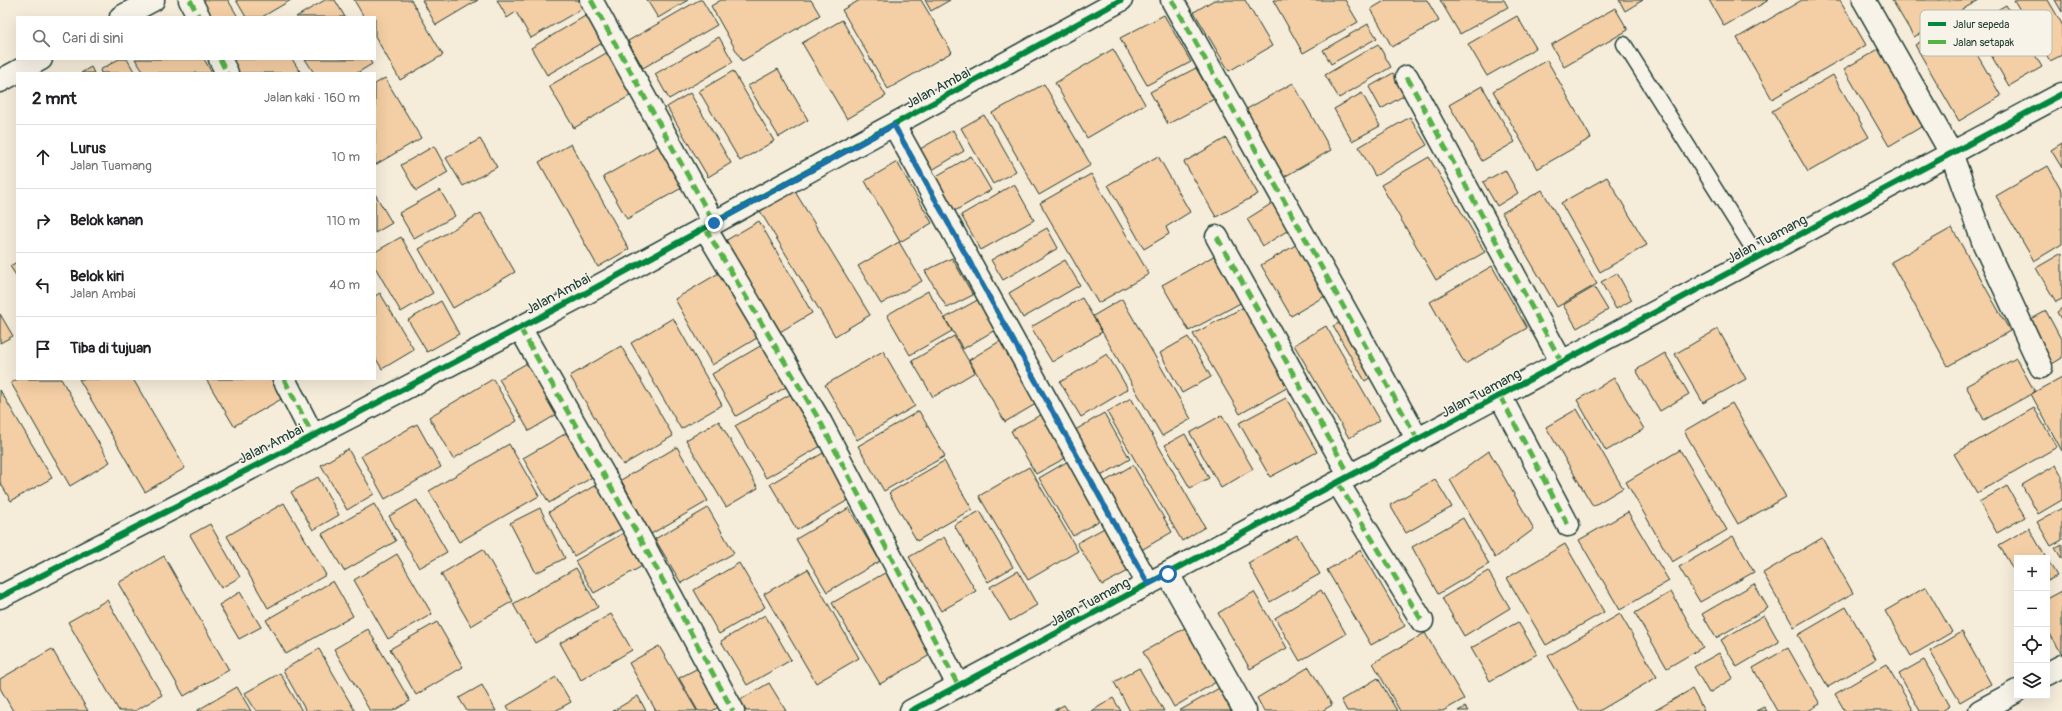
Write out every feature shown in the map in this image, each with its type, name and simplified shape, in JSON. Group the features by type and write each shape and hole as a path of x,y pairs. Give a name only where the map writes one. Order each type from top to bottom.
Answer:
{"street":[{"path":"123,16 153,0"},
{"path":"190,0 198,16"},
{"path":"590,0 710,225 821,423 958,685"},
{"name":"Jalan Ambai","path":"0,597 520,328 1121,0"},
{"path":"1172,0 1418,440"},
{"path":"1864,0 1950,153 1984,244 2041,367"},
{"path":"17,72 39,60"},
{"path":"220,60 226,72"},
{"path":"0,81 16,72"},
{"path":"1407,77 1562,363"},
{"name":"Jalan Tuamang","path":"916,710 958,685 1344,480 2062,94"},
{"path":"894,125 1148,584"},
{"path":"1217,237 1344,480 1422,621"},
{"path":"520,328 640,540 733,711"},
{"path":"285,380 313,436"},
{"path":"1500,396 1568,525"},
{"path":"1168,574 1245,711"},
{"path":"2050,672 2062,666"},
{"path":"1980,711 2014,693"}],"lane":[{"path":"1624,44 1758,257"}],"building":[{"path":"199,0 228,0 237,16 206,16"},
{"path":"236,0 291,0 264,16 245,16"},
{"path":"325,0 335,0 344,16 298,16"},
{"path":"354,0 411,0 443,55 400,80 376,38 376,16 363,16"},
{"path":"422,0 478,0 436,25"},
{"path":"497,0 587,0 590,4 531,38 516,12 507,18"},
{"path":"647,0 688,0 658,18"},
{"path":"699,0 702,0 717,25 643,68 628,41"},
{"path":"721,0 811,0 820,15 742,61 711,6"},
{"path":"860,0 921,0 952,52 888,89 842,10"},
{"path":"925,0 950,0 931,11"},
{"path":"1214,0 1245,0 1272,46 1229,71 1194,12"},
{"path":"1273,0 1345,0 1358,22 1303,53"},
{"path":"1386,0 1427,0 1439,21 1392,47 1371,9"},
{"path":"1440,0 1504,0 1508,7 1460,34"},
{"path":"1619,0 1643,0 1625,11"},
{"path":"1709,0 1769,0 1724,26"},
{"path":"1802,0 1840,0 1866,45 1772,99 1737,38"},
{"path":"1892,0 1979,0 1961,10 1920,10 1920,34 1914,37"},
{"path":"2014,0 2048,0 2062,24 2062,55 2050,61 2047,56 2052,56 2052,10 2020,10"},
{"path":"2055,0 2062,0 2062,12"},
{"path":"2006,5 2009,10 1997,10"},
{"path":"1615,8 1628,30 1564,67 1551,45"},
{"path":"587,15 604,42 547,75 531,48"},
{"path":"1164,15 1191,62 1147,85 1120,38"},
{"path":"1517,16 1536,48 1487,76 1468,44"},
{"path":"842,20 886,96 847,119 802,43"},
{"path":"1368,24 1377,38 1331,64 1323,50"},
{"path":"719,37 733,62 669,99 655,74"},
{"path":"1920,42 1920,54 1915,45"},
{"path":"1378,44 1391,67 1339,98 1325,75"},
{"path":"1882,47 1926,124 1889,146 1844,69"},
{"path":"1113,49 1145,104 1087,138 1055,83"},
{"path":"608,52 633,94 574,128 549,86"},
{"path":"1921,56 1978,56 2001,96 1959,121"},
{"path":"1992,56 2036,56 2042,67 2009,86"},
{"path":"117,60 128,60 134,72 101,72 100,70"},
{"path":"136,60 205,60 211,72 143,72"},
{"path":"227,60 293,60 300,72 233,72"},
{"path":"306,60 370,60 372,64 359,72 313,72"},
{"path":"1547,60 1591,138 1537,169 1493,91"},
{"path":"91,67 94,72 83,72"},
{"path":"1196,68 1214,99 1168,124 1150,92"},
{"path":"778,69 808,120 779,137 748,86"},
{"path":"733,71 774,141 740,161 699,91"},
{"path":"1393,73 1405,95 1381,109 1369,87"},
{"path":"1833,75 1869,137 1808,172 1772,111"},
{"path":"385,78 421,138 376,164 376,83"},
{"path":"1293,83 1331,150 1284,177 1245,110"},
{"path":"1044,84 1091,165 1039,195 992,113"},
{"path":"1482,86 1515,142 1482,161 1449,105"},
{"path":"690,93 731,163 708,177 667,107"},
{"path":"1362,93 1380,126 1352,141 1334,109"},
{"path":"984,115 1016,171 993,184 961,128"},
{"path":"1410,117 1427,145 1375,176 1359,147"},
{"path":"953,130 964,151 932,170 920,149"},
{"path":"1226,138 1258,194 1216,217 1184,162"},
{"path":"480,139 497,167 463,186 446,158"},
{"path":"2062,143 2062,168 2051,150"},
{"path":"571,144 629,249 598,267 539,162"},
{"path":"661,144 685,186 627,219 603,177"},
{"path":"434,146 448,172 416,191 401,165"},
{"path":"971,156 991,190 953,212 933,178"},
{"path":"1158,156 1190,212 1166,227 1169,234 1144,249 1108,185"},
{"path":"1429,157 1485,252 1436,280 1381,185"},
{"path":"897,162 932,223 900,242 865,181"},
{"path":"2048,166 2062,191 2062,244 2034,261 1996,196"},
{"path":"1505,170 1518,193 1497,206 1483,182"},
{"path":"1091,174 1149,274 1098,303 1040,203"},
{"path":"1607,177 1647,245 1600,272 1561,203"},
{"path":"1014,184 1034,220 981,250 961,215"},
{"path":"440,190 455,216 414,239 399,213"},
{"path":"794,190 870,315 835,336 760,211"},
{"path":"1542,190 1597,284 1557,307 1502,213"},
{"path":"376,196 392,223 376,232"},
{"path":"1274,202 1290,229 1263,246 1247,219"},
{"path":"481,213 515,272 453,308 419,249"},
{"path":"759,221 812,313 778,333 725,241"},
{"path":"1047,228 1058,248 1003,280 991,260"},
{"path":"1952,228 2010,331 1948,366 1891,262"},
{"path":"401,237 433,293 401,312 376,269 376,251"},
{"path":"899,242 922,281 881,304 858,266"},
{"path":"1301,242 1330,293 1291,316 1261,265"},
{"path":"1219,253 1246,300 1189,331 1162,285"},
{"path":"2062,253 2062,299 2056,302 2036,268"},
{"path":"952,258 973,295 947,308 925,271"},
{"path":"1065,260 1080,285 1023,318 1009,293"},
{"path":"16,263 16,275 10,266"},
{"path":"1492,266 1527,328 1465,364 1430,302"},
{"path":"724,270 762,335 712,365 675,299"},
{"path":"1617,273 1632,300 1616,309 1601,282"},
{"path":"1594,287 1608,310 1577,328 1563,305"},
{"path":"928,291 952,331 910,355 887,315"},
{"path":"380,293 414,350 382,369 376,359 376,295"},
{"path":"983,297 1000,327 963,349 945,318"},
{"path":"1082,298 1102,332 1052,362 1031,327"},
{"path":"1122,299 1191,419 1162,436 1093,316"},
{"path":"441,301 459,334 427,352 408,320"},
{"path":"1246,306 1292,385 1240,414 1193,334"},
{"path":"2062,308 2062,321 2057,312"},
{"path":"2046,311 2062,341 2062,358 2052,364 2028,321"},
{"path":"0,314 13,336 0,343"},
{"path":"673,318 722,405 681,429 631,343"},
{"path":"1343,321 1374,375 1365,381 1333,326"},
{"path":"1326,326 1380,420 1349,438 1294,345"},
{"path":"1718,329 1746,379 1703,403 1675,354"},
{"path":"954,336 975,372 933,397 912,361"},
{"path":"1188,337 1211,377 1182,393 1160,353"},
{"path":"1005,338 1041,401 1005,422 969,360"},
{"path":"769,341 793,383 736,416 712,374"},
{"path":"621,346 673,436 623,465 570,376"},
{"path":"883,351 915,406 857,440 825,385"},
{"path":"1665,353 1689,394 1660,411 1636,370"},
{"path":"1107,354 1128,389 1081,417 1060,382"},
{"path":"2016,358 2035,392 1984,420 1966,386"},
{"path":"529,362 559,413 529,431 499,379"},
{"path":"2062,377 2062,451 2031,394"},
{"path":"1614,378 1644,429 1606,451 1577,400"},
{"path":"493,379 517,421 453,459 429,417"},
{"path":"16,380 62,380 110,462 70,486 11,383"},
{"path":"80,380 134,380 185,468 145,492"},
{"path":"207,380 275,380 285,397 234,426"},
{"path":"0,390 52,478 11,501 0,482"},
{"path":"796,391 826,443 766,478 735,426"},
{"path":"1131,398 1205,527 1182,541 1107,412"},
{"path":"1286,398 1317,452 1270,477 1239,423"},
{"path":"1732,403 1786,497 1738,524 1684,431"},
{"path":"2034,408 2057,447 1977,493 1954,454"},
{"path":"1577,409 1623,488 1593,506 1546,427"},
{"path":"919,411 945,456 884,491 858,446"},
{"path":"1044,413 1069,456 1036,474 1011,431"},
{"path":"1104,413 1130,459 1099,477 1072,432"},
{"path":"1222,415 1253,469 1221,488 1190,433"},
{"path":"719,421 758,488 726,507 686,440"},
{"path":"417,424 441,467 385,499 361,456"},
{"path":"570,431 596,475 549,503 523,458"},
{"path":"1185,434 1209,478 1190,488 1165,445"},
{"path":"509,444 539,496 459,542 429,491"},
{"path":"677,447 708,501 651,534 621,480"},
{"path":"348,449 374,494 347,510 321,465"},
{"path":"1680,450 1727,530 1672,562 1626,482"},
{"path":"1489,451 1534,529 1495,558 1450,480"},
{"path":"823,453 850,499 797,530 770,484"},
{"path":"1070,460 1104,518 1073,536 1039,478"},
{"path":"944,461 972,509 917,541 889,493"},
{"path":"1133,465 1172,532 1138,552 1099,485"},
{"path":"2056,465 2062,476 2062,500 2038,514 2022,485"},
{"path":"1029,467 1078,551 1028,580 979,496"},
{"path":"318,477 339,515 313,530 291,492"},
{"path":"1435,479 1452,507 1406,533 1390,505"},
{"path":"601,482 626,526 574,556 549,512"},
{"path":"2007,486 2025,517 1997,533 1979,502"},
{"path":"417,500 447,552 419,568 389,516"},
{"path":"284,503 326,575 268,608 227,536"},
{"path":"374,504 396,541 344,571 322,534"},
{"path":"540,508 565,558 536,573 510,523"},
{"path":"708,508 734,553 681,583 655,539"},
{"path":"849,508 880,561 827,592 796,539"},
{"path":"2062,508 2062,540 2051,546 2037,522"},
{"path":"980,511 1013,567 988,582 954,525"},
{"path":"1628,512 1669,581 1620,610 1579,540"},
{"path":"1463,518 1489,564 1438,594 1412,547"},
{"path":"210,524 240,577 221,588 190,535"},
{"path":"1108,526 1132,569 1102,585 1077,543"},
{"path":"2029,528 2044,555 2014,555 2014,571 1999,545"},
{"path":"627,531 646,564 594,593 575,561"},
{"path":"1297,535 1320,574 1270,602 1248,563"},
{"path":"1733,536 1754,572 1700,602 1679,567"},
{"path":"944,537 976,591 941,611 909,557"},
{"path":"1822,538 1853,593 1794,627 1763,573"},
{"path":"1565,544 1604,612 1546,645 1507,578"},
{"path":"2062,544 2062,559 2055,548"},
{"path":"483,549 513,601 471,626 441,574"},
{"path":"1361,550 1405,626 1371,645 1327,570"},
{"path":"397,554 432,614 388,639 354,580"},
{"path":"164,556 229,670 184,696 118,583"},
{"path":"739,563 765,607 719,634 694,590"},
{"path":"2050,564 2057,576 2050,580"},
{"path":"576,568 598,607 535,643 513,604"},
{"path":"808,569 859,658 816,683 764,594"},
{"path":"890,570 937,651 880,684 832,603"},
{"path":"1018,571 1037,605 1010,621 990,587"},
{"path":"1488,571 1510,608 1464,636 1442,598"},
{"path":"333,581 353,616 286,654 266,620"},
{"path":"1754,584 1768,608 1716,638 1702,614"},
{"path":"1926,587 1952,632 1911,656 1885,611"},
{"path":"1321,590 1346,634 1300,661 1275,618"},
{"path":"2062,591 2062,654 2050,634 2050,597"},
{"path":"240,592 261,627 239,639 219,605"},
{"path":"1254,592 1287,648 1250,669 1218,613"},
{"path":"1671,592 1703,647 1667,668 1635,613"},
{"path":"107,600 162,695 135,711 119,711 68,622"},
{"path":"1846,607 1876,659 1828,687 1798,635"},
{"path":"611,614 632,650 581,680 560,643"},
{"path":"1620,614 1657,677 1599,711 1580,711 1548,656"},
{"path":"765,615 791,660 747,685 721,641"},
{"path":"1764,615 1779,642 1737,667 1721,640"},
{"path":"437,622 463,667 416,695 390,649"},
{"path":"1518,622 1537,654 1490,681 1471,648"},
{"path":"1190,625 1221,679 1174,707 1143,652"},
{"path":"368,629 410,701 393,711 370,711 334,649"},
{"path":"1962,632 1991,684 1960,702 1930,651"},
{"path":"1425,633 1464,699 1443,711 1400,711 1373,663"},
{"path":"659,646 697,711 656,711 629,663"},
{"path":"1788,648 1820,704 1808,711 1777,711 1753,668"},
{"path":"52,649 88,711 13,711 0,688 0,679"},
{"path":"319,649 355,711 306,711 283,670"},
{"path":"1719,653 1733,678 1709,693 1694,667"},
{"path":"1924,660 1950,706 1942,711 1920,711 1899,674"},
{"path":"1886,664 1914,711 1845,711 1835,694"},
{"path":"700,667 722,705 712,711 698,711 679,678"},
{"path":"1309,667 1332,705 1322,711 1264,711 1257,698"},
{"path":"1139,668 1164,711 1130,711 1114,682"},
{"path":"280,673 302,711 256,711 245,693"},
{"path":"556,677 571,702 555,711 510,711 507,706"},
{"path":"1378,678 1397,711 1347,711 1341,700"},
{"path":"769,683 786,711 746,711 740,700"},
{"path":"482,685 496,711 467,711 459,698"},
{"path":"237,687 251,711 198,711 198,710"},
{"path":"1221,687 1235,711 1179,711"},
{"path":"1692,689 1704,711 1654,711"},
{"path":"638,696 646,711 613,711"},
{"path":"1113,698 1121,711 1092,711"},
{"path":"1064,705 1068,711 1053,711"},
{"path":"1465,707 1468,711 1458,711"},
{"path":"1764,707 1767,711 1756,711"}],"marked path":[{"path":"190,0 198,16"},
{"path":"591,0 714,223"},
{"path":"1172,0 1418,440"},
{"path":"220,60 226,72"},
{"path":"1407,77 1562,363"},
{"path":"894,125 1148,584"},
{"path":"705,228 821,423 958,685"},
{"path":"1217,237 1350,476"},
{"path":"520,328 641,540 733,711"},
{"path":"285,380 313,436"},
{"path":"1500,396 1568,525"},
{"path":"1338,483 1422,621"}],"cycle path":[{"path":"0,597 358,413 586,293 1121,0"},
{"path":"911,711 2062,94"}],"route":[{"path":"714,223 894,125 1148,584 1168,574"}]}
